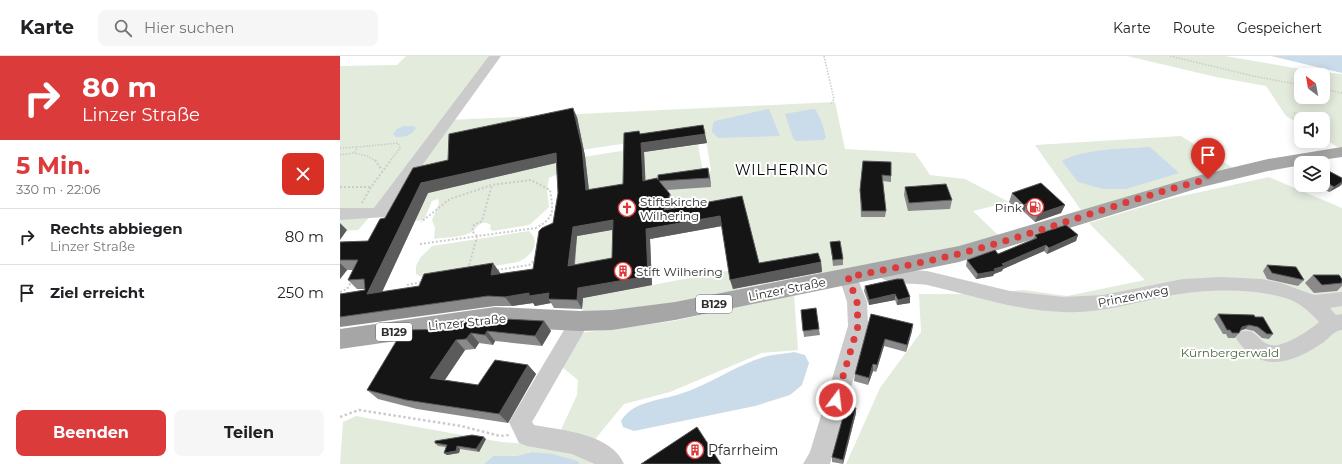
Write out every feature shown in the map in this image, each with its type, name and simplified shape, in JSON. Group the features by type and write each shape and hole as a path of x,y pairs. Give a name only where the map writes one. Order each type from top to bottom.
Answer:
{"main road":[{"name":"Linzer Straße","path":"340,339 494,317 580,321 612,320 675,311 883,270 985,247 1197,182 1268,165 1342,152"}],"street":[{"path":"340,214 379,212 495,56"},
{"name":"Prinzenweg","path":"883,270 892,276 917,277 994,296 1041,304 1098,304 1188,285 1214,283 1274,290 1312,303 1337,322"},
{"path":"815,464 820,459 858,326 857,302 848,277"},
{"name":"Prinzenweg","path":"1312,303 1342,298"},
{"path":"580,321 520,422 527,435 583,446 606,457 612,464"},
{"path":"1246,338 1267,354 1275,355 1282,353 1318,334 1337,322"}],"path":[{"path":"824,56 834,99 830,104"},
{"path":"1170,56 1253,76 1294,84"},
{"path":"1330,90 1342,93"},
{"path":"340,148 393,143 400,145 400,151 382,170 378,178 370,187 357,213"},
{"path":"354,153 358,147"},
{"path":"340,155 354,153 371,158 380,165 382,170"},
{"path":"420,244 536,228 549,221 553,214 550,190 531,180 492,185 450,200 421,222"},
{"path":"477,236 472,231 474,225 482,221 492,185"},
{"path":"340,186 370,187"},
{"path":"536,228 540,230"},
{"path":"466,275 477,236"},
{"path":"490,271 529,265 535,260 536,253"},
{"path":"340,292 347,288 356,276"},
{"path":"407,285 429,281"},
{"path":"340,417 359,410 461,426 500,436 527,435"}],"green space":[{"path":"406,56 493,56 385,200 358,230 340,231 340,66 397,65"},
{"path":"1127,56 1225,56 1294,68 1294,104 1330,104 1330,73 1342,74 1342,147 1339,148 1330,142 1330,112 1294,112 1294,121 1286,116 1266,86 1216,77"},
{"path":"835,102 845,149 915,153 930,175 965,179 1009,202 973,211 999,236 958,248 728,295 582,315 583,298 759,265 744,206 659,222 562,205 577,158 627,150 644,152 698,145 703,172 711,171 705,134 628,143 399,182 449,120"},
{"path":"1181,136 1233,168 1081,210 1035,145"},
{"path":"560,162 560,173 549,178 547,190 549,207 529,225 493,231 490,229 491,225 484,223 466,235 434,239 435,228 432,220 439,203 438,199 432,201 424,220 414,221 428,193"},
{"name":"Kürnbergerwald","path":"1269,177 1294,188 1294,192 1304,192 1342,208 1342,464 846,464 880,388 921,332 919,294 971,294 1024,290 1067,296 1145,280 1089,223 1168,199"},
{"path":"617,229 617,267 573,275 577,236"},
{"path":"529,231 535,240 535,245 531,253 518,262 435,276 422,277 416,274 416,266 420,258 432,246"},
{"path":"794,294 798,350 762,353 670,392 624,404 592,443 559,434 577,395 578,380 562,367 580,333 674,321"},
{"path":"356,416 501,442 529,444 572,453 593,464 580,464 578,461 532,452 516,456 493,456 484,464 340,464 343,422"}],"water":[{"path":"1271,56 1342,56 1342,73 1330,70 1330,68 1321,68"},
{"path":"769,109 780,136 718,138 712,132 713,123 715,121"},
{"path":"813,109 816,110 822,123 826,138 823,140 796,141 793,138 785,114"},
{"path":"404,126 413,126 416,128 412,133 405,136 396,137 393,134 397,129"},
{"path":"1150,147 1179,173 1126,189 1103,189 1078,182 1062,161 1093,151"},
{"path":"794,352 805,355 809,363 802,385 790,395 755,406 634,431 623,427 621,421 632,409 691,390 743,365 768,356"},
{"path":"532,452 552,454 578,461 580,464 484,464 493,456 516,456"}],"building":[{"path":"573,108 582,147 586,190 623,184 624,133 639,131 640,134 703,125 705,134 641,143 643,181 657,178 658,180 658,175 708,168 709,178 659,181 670,194 664,210 742,196 759,263 818,253 821,262 730,280 720,216 646,229 648,276 578,288 577,300 548,299 549,293 529,296 529,293 505,297 488,296 340,317 340,294 365,290 364,279 348,280 358,260 340,260 340,242 368,241 380,219 385,218 413,168 448,160 449,134","holes":["556,153 558,193 553,223 539,231 533,269 491,275 493,263 424,274 419,286 367,294 421,183","613,220 612,258 568,266 573,227"]},
{"path":"863,161 891,162 891,176 882,175 886,211 862,211 860,190"},
{"path":"1330,172 1342,178 1342,182 1334,187 1330,184"},
{"path":"1041,183 1065,205 1038,214 1027,203 1024,205 1012,193"},
{"path":"946,184 952,200 909,203 905,187"},
{"path":"1066,225 1078,235 1049,248 1046,245 1002,264 1004,266 994,269 995,271 978,274 967,260 995,250 998,254 1037,238 1035,235"},
{"path":"840,241 843,259 833,260 830,242"},
{"path":"1267,265 1296,267 1304,280 1272,273"},
{"path":"1313,275 1339,275 1342,279 1342,283 1322,285"},
{"path":"903,279 910,297 898,300 895,294 869,300 865,286"},
{"path":"816,308 819,329 803,331 801,310"},
{"path":"871,314 913,324 907,345 885,339 877,365 873,364 869,378 855,374"},
{"path":"1218,314 1254,315 1255,317 1263,317 1273,334 1267,334 1258,327 1249,325 1242,327 1239,333 1232,333 1230,330 1227,330"},
{"path":"487,318 544,321 535,336 487,331 485,335 471,333 466,339 456,340 430,378 478,385 495,360 528,365 499,414 406,400 367,390 403,330 457,329 462,322"},
{"path":"846,406 856,408 843,460 832,457"},
{"path":"697,427 721,464 641,464"},
{"path":"472,435 484,437 476,449 457,446 456,451 444,453 447,445 435,443 435,441"}],"place":[{"name":"Pink","path":"1035,207"},
{"name":"Stiftskirche Wilhering","path":"627,208"},
{"name":"Stift Wilhering","path":"623,271"},
{"name":"Pfarrheim","path":"695,450"}],"district":[{"name":"WILHERING","path":"782,170"}],"route":[{"path":"836,400 858,326 857,302 848,277 959,254 985,247 1117,205 1208,179"}]}
